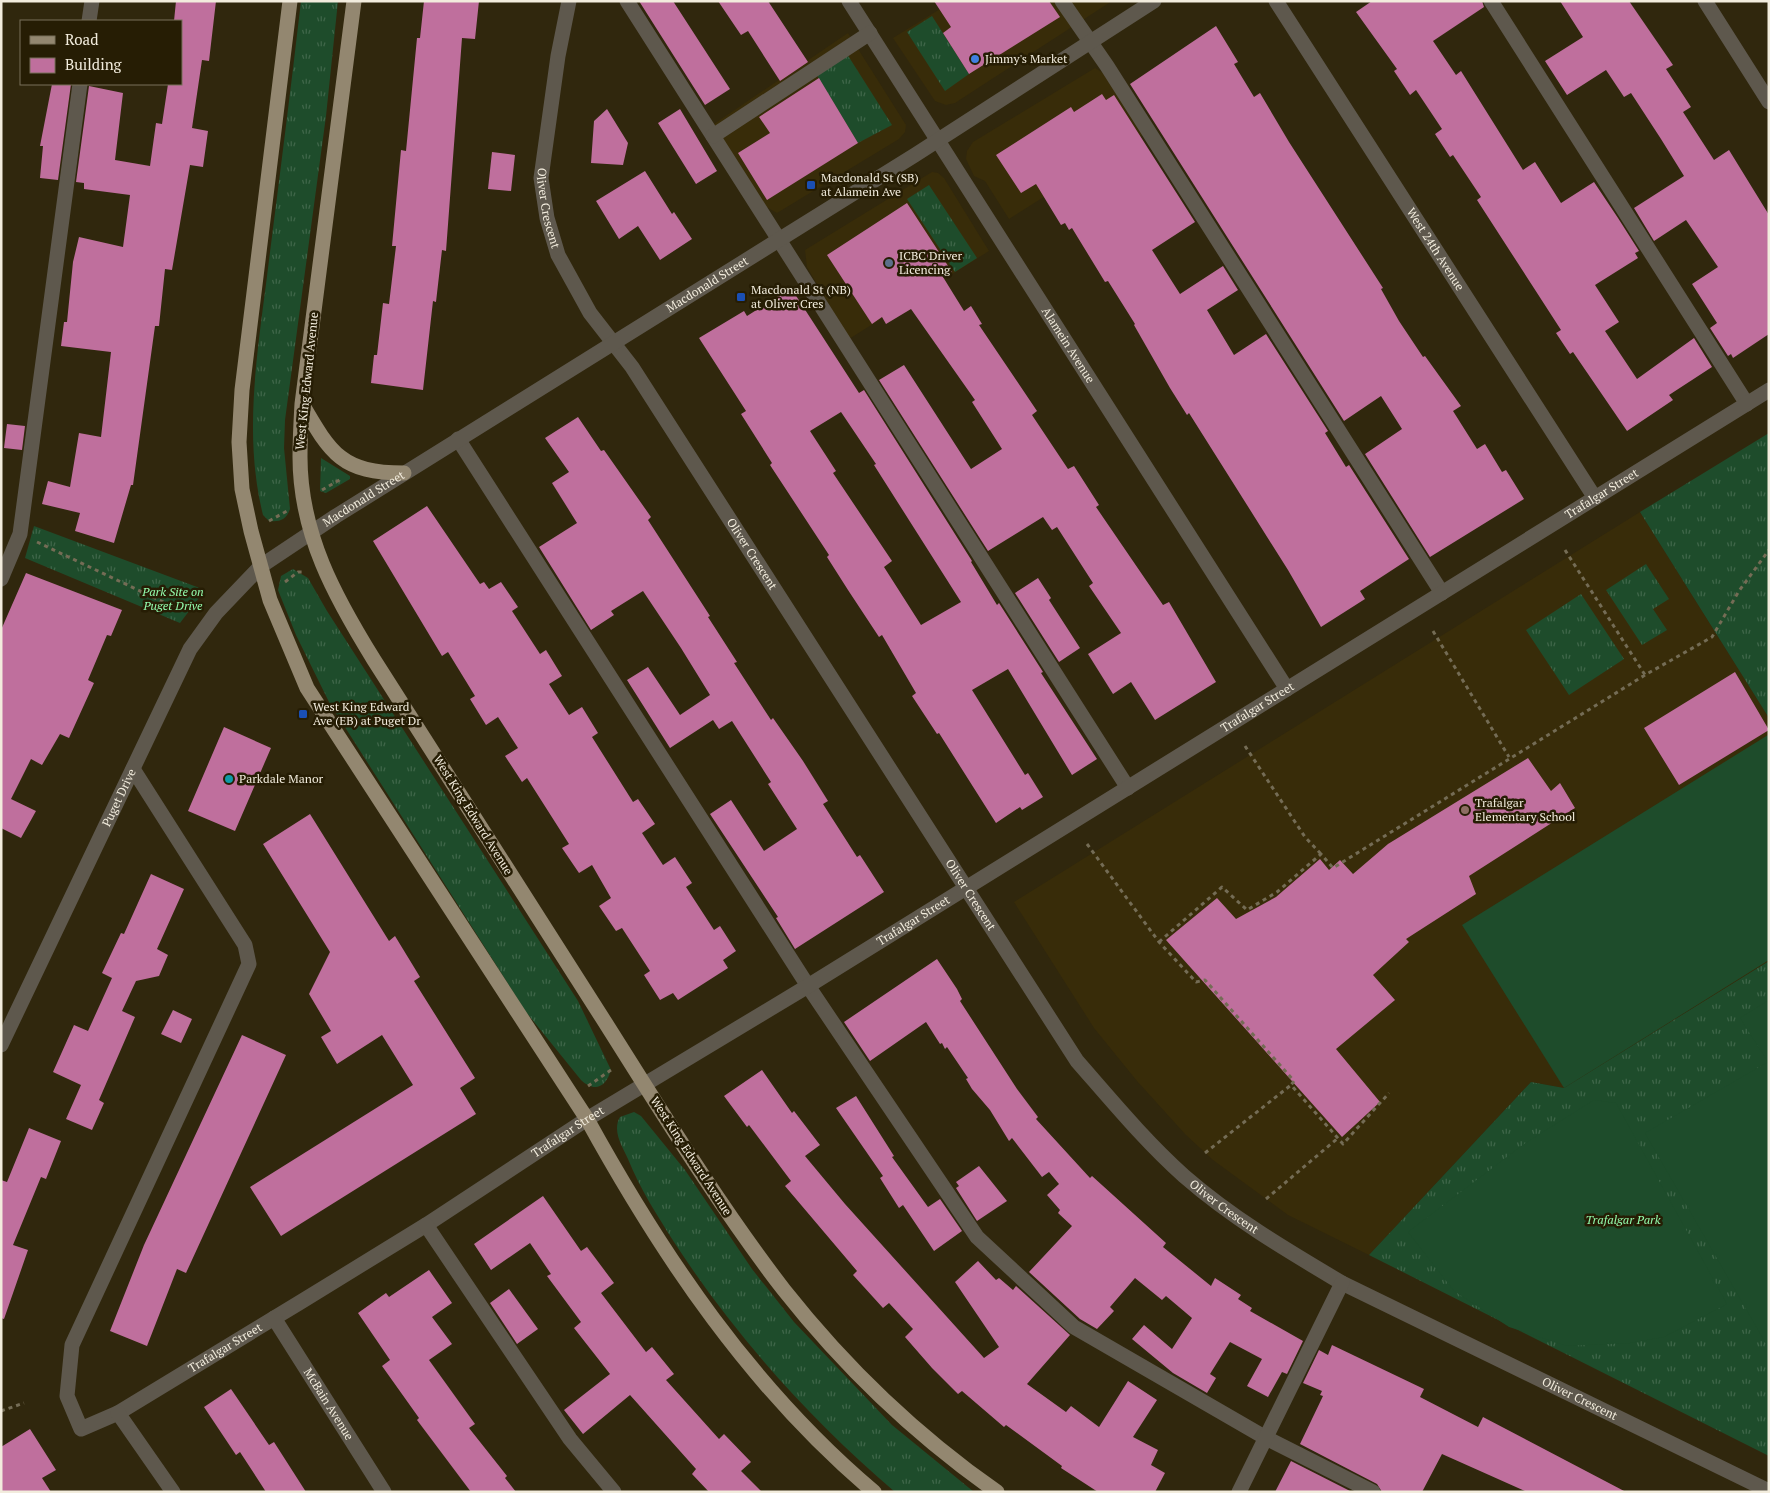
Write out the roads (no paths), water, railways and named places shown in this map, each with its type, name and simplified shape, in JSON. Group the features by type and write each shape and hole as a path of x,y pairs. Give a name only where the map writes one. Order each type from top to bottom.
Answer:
{"main road":[{"path":"290,1 242,390 239,442 242,489 270,600 307,688 587,1119 624,1187 704,1307 737,1351 789,1411 848,1470 874,1492"},
{"name":"West King Edward Avenue","path":"354,1 302,404 300,458 303,501 319,561 344,612 644,1084 747,1240 786,1292 870,1386 922,1433 997,1492"},
{"path":"302,404 330,448 342,459 376,473 404,473"}],"street":[{"path":"89,20 92,1"},
{"name":"Oliver Crescent","path":"568,1 558,56 541,178 547,218 558,255 594,319 632,367 1077,1062 1131,1123 1185,1176 1239,1218 1342,1283 1769,1491"},
{"path":"627,1 1128,788"},
{"name":"Alamein Avenue","path":"849,1 1287,689"},
{"path":"1062,1 1442,593"},
{"name":"Macdonald Street","path":"261,566 404,473 938,140 1154,1"},
{"name":"West 24th Avenue","path":"1276,1 1595,498"},
{"path":"1491,1 1747,404"},
{"path":"1705,1 1769,102"},
{"path":"713,136 870,33"},
{"path":"1,579 20,534 80,85"},
{"name":"Trafalgar Street","path":"133,769 245,945 249,964 72,1346 67,1396 81,1429 118,1413 426,1225 587,1119 808,986 1769,390"},
{"path":"458,439 808,986 977,1237 1074,1327 1266,1438 1373,1492"},
{"name":"Puget Drive","path":"1,1045 190,649 216,613 261,566"},
{"path":"426,1225 570,1439 614,1492"},
{"path":"1239,1492 1342,1283"},
{"name":"McBain Avenue","path":"274,1318 384,1492"},
{"path":"118,1413 173,1492"}],"place":[{"name":"Jimmy's Market","path":"975,59"},
{"name":"Macdonald St (SB) at Alamein Ave","path":"811,185"},
{"name":"ICBC Driver Licencing","path":"889,263"},
{"name":"Macdonald St (NB) at Oliver Cres","path":"741,297"},
{"name":"West King Edward Ave (EB) at Puget Dr","path":"303,714"},
{"name":"Parkdale Manor","path":"229,779"},
{"name":"Trafalgar Elementary School","path":"1465,810"}],"park label":[{"name":"Park Site on Puget Drive","path":"173,599"},
{"name":"Trafalgar Park","path":"1623,1220"}]}
